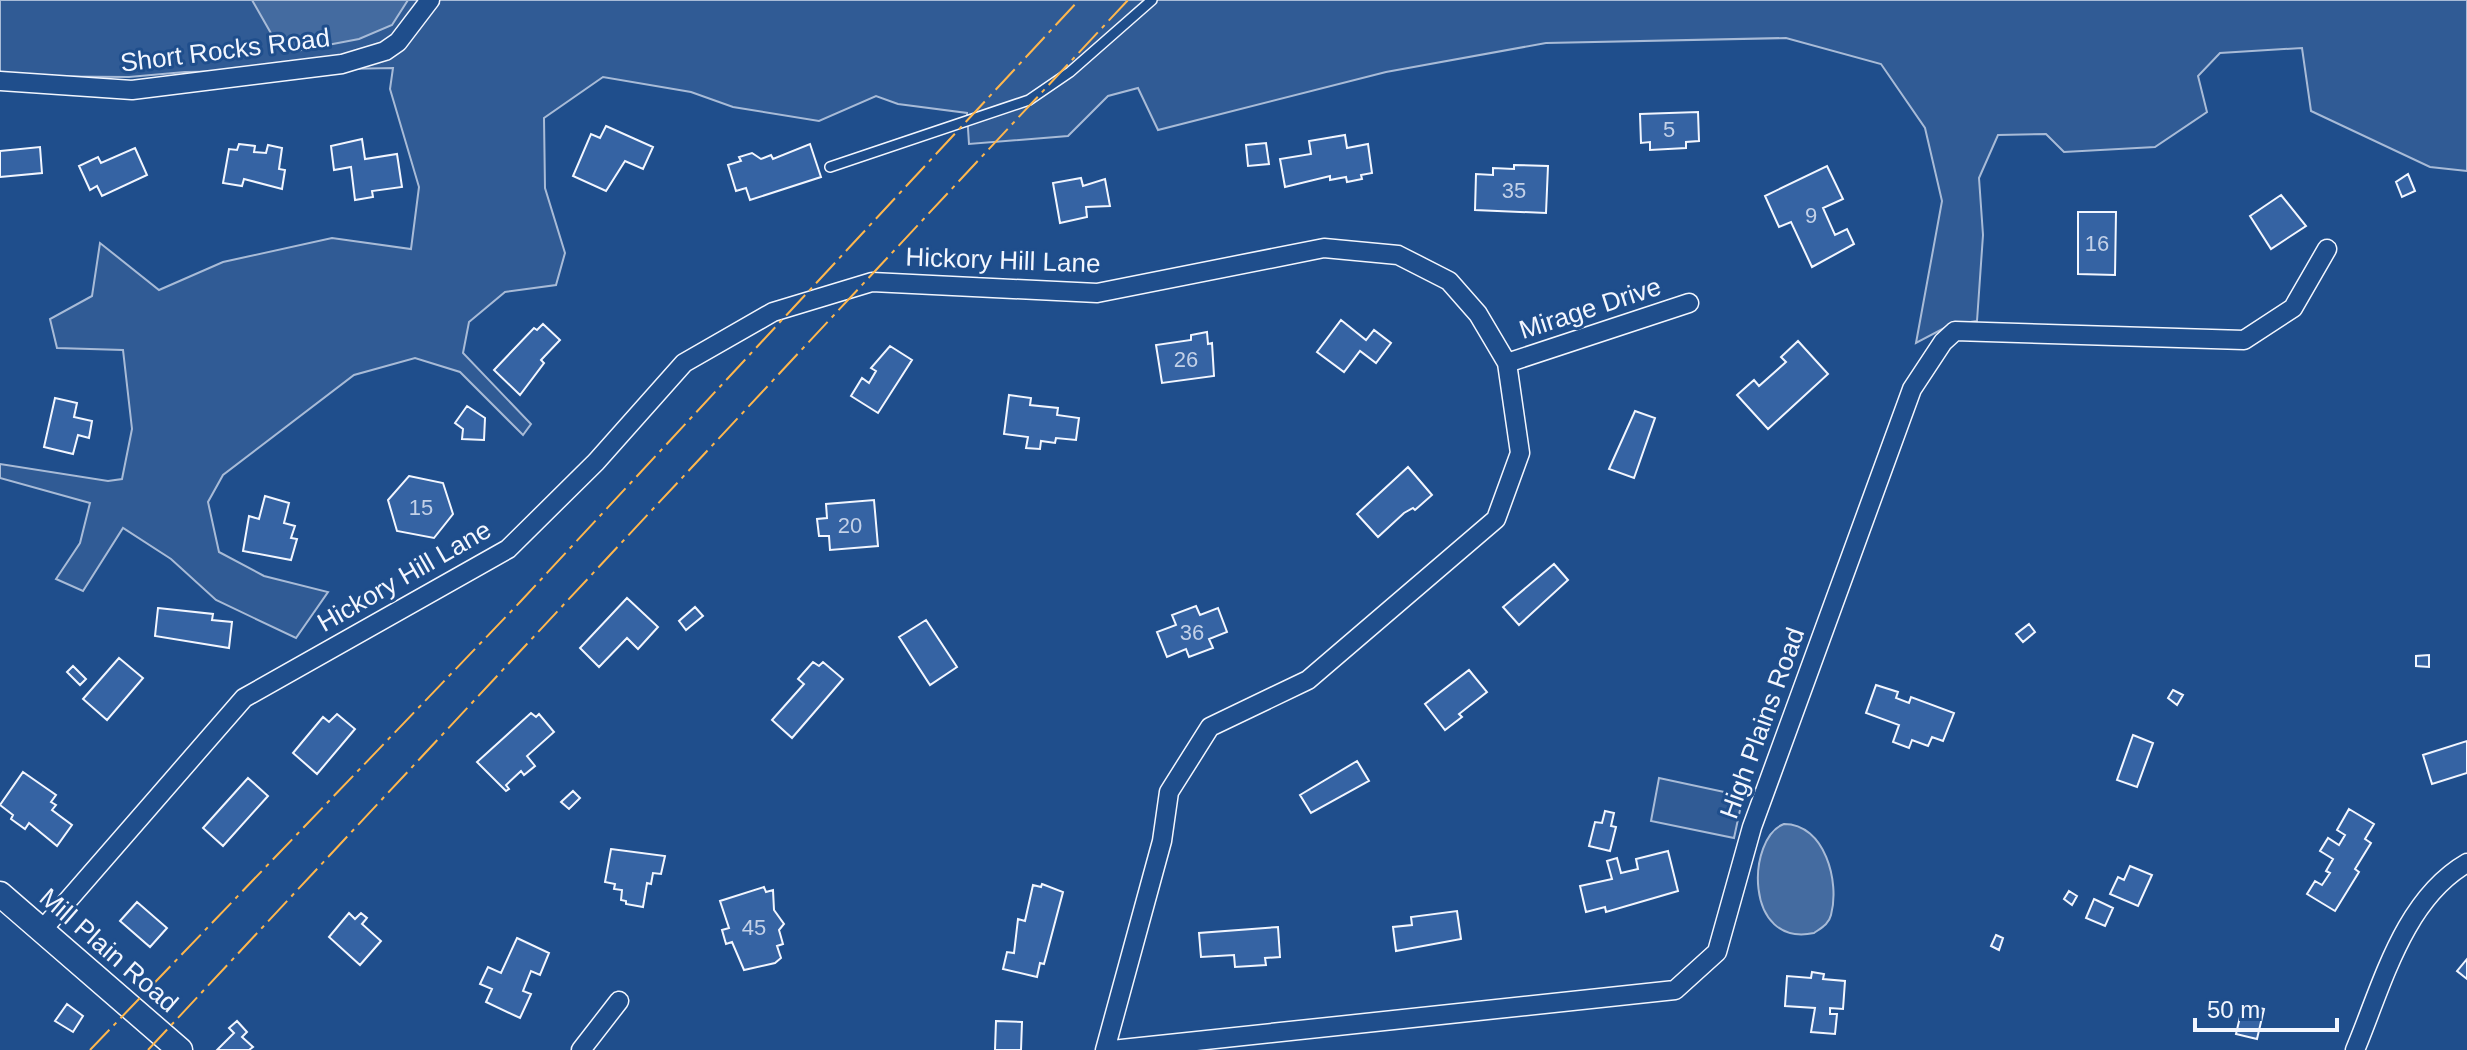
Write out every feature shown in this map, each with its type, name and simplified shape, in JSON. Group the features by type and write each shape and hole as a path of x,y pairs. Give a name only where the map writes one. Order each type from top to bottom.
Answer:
{"street":[{"name":"Short Rocks Road","path":"0,81 132,90 342,64 385,51 398,42 430,0"},
{"name":"Hickory Hill Lane","path":"43,929 244,698 508,549 596,462 684,363 773,312 872,282 1097,293 1324,248 1398,255 1449,281 1485,324 1507,363 1520,453 1496,519 1308,680 1210,727 1169,792 1162,841 1105,1050"},
{"name":"High Plains Road","path":"1112,1050 1675,990 1717,952 1752,827 1907,404 1943,342 1955,331 2244,340 2293,308 2327,249"},
{"name":"Mirage Drive","path":"1507,363 1689,303"},
{"path":"2355,1050 2406,929 2427,896 2467,863"},
{"name":"Mill Plain Road","path":"0,894 180,1050"},
{"path":"581,1050 619,1001"}],"lane":[{"path":"830,167 1029,100 1070,72 1152,0"}],"shaded area":[{"path":"0,0 2467,0 2467,171 2430,167 2311,111 2302,48 2220,53 2198,76 2207,112 2155,147 2064,152 2046,134 1998,135 1979,178 1983,235 1977,321 1950,325 1916,343 1942,201 1925,128 1881,64 1786,38 1546,43 1386,72 1158,130 1138,88 1108,96 1068,136 969,144 967,113 898,104 876,96 819,121 733,107 691,92 603,77 544,118 545,188 565,253 556,285 505,292 469,322 463,353 531,424 523,435 460,372 415,358 354,375 223,475 208,502 219,552 264,576 328,592 296,638 216,600 171,559 123,528 83,591 56,579 80,543 90,503 0,478 0,464 108,481 122,479 132,429 123,350 57,348 50,319 92,296 100,243 159,290 223,262 332,238 411,249 419,187 390,89 393,68 185,72 129,77 0,76"},
{"path":"252,0 408,0 392,25 359,39 291,52 276,42"},
{"path":"1659,778 1743,796 1734,838 1651,821"},
{"path":"1784,824 1810,834 1819,844 1831,872 1831,915 1827,923 1814,933 1791,933 1774,924 1764,909 1758,889 1763,849 1772,833"}],"building":[{"path":"1698,112 1699,141 1686,142 1686,148 1650,150 1650,142 1641,143 1640,114"},
{"path":"606,126 653,147 643,169 625,161 606,191 573,176 591,134 600,138"},
{"path":"1345,135 1347,148 1368,144 1372,173 1347,182 1346,177 1330,180 1330,176 1285,187 1280,159 1311,154 1309,141"},
{"path":"362,139 365,159 397,154 402,187 372,191 373,197 355,200 351,167 334,170 331,146"},
{"path":"1266,143 1269,164 1248,166 1246,145"},
{"path":"239,144 255,146 254,152 266,153 268,145 282,148 279,169 285,170 282,189 244,179 242,186 223,183 229,149 237,150"},
{"path":"810,144 821,177 750,200 746,188 736,191 728,165 741,161 739,157 752,153 761,159 771,155 773,159"},
{"path":"40,147 42,173 0,177 0,151"},
{"path":"135,148 147,175 102,196 97,186 90,190 79,166 98,157 101,163"},
{"path":"1514,165 1548,166 1546,213 1475,210 1476,174 1493,175 1493,168 1514,169"},
{"path":"1827,166 1843,199 1823,208 1835,235 1847,229 1854,244 1812,267 1791,222 1779,227 1765,196"},
{"path":"2408,174 2415,191 2402,197 2396,182"},
{"path":"1081,178 1083,186 1105,179 1110,206 1086,207 1087,217 1060,223 1053,183"},
{"path":"2281,195 2306,226 2271,249 2250,216"},
{"path":"2078,212 2116,212 2115,275 2078,274"},
{"path":"1341,320 1366,340 1374,330 1391,343 1376,363 1360,351 1344,372 1317,352"},
{"path":"543,324 560,340 541,360 544,363 520,395 494,370 534,328 537,330"},
{"path":"1207,332 1208,344 1212,343 1214,376 1162,383 1156,345 1191,340 1191,335"},
{"path":"1798,341 1828,374 1768,429 1737,395 1754,380 1759,386 1786,362 1781,357"},
{"path":"890,346 912,360 878,413 851,396 862,378 869,383 876,371 871,368"},
{"path":"1009,395 1031,398 1030,405 1058,408 1057,415 1079,418 1076,440 1056,438 1055,443 1041,441 1040,449 1026,448 1028,437 1004,434"},
{"path":"55,398 77,403 74,417 92,421 89,438 78,435 73,454 44,447"},
{"path":"467,406 485,418 484,440 462,439 463,429 455,423"},
{"path":"1635,411 1655,418 1634,478 1609,469"},
{"path":"1408,467 1432,495 1415,510 1413,508 1404,513 1378,537 1357,514"},
{"path":"409,476 443,483 453,514 434,538 397,531 388,500"},
{"path":"265,496 289,503 284,523 295,526 291,538 297,539 291,560 243,551 249,516 259,519"},
{"path":"874,500 878,546 830,550 829,536 819,536 817,519 827,518 826,504"},
{"path":"1554,564 1568,580 1519,625 1503,607"},
{"path":"627,598 658,627 638,649 627,638 599,667 580,648"},
{"path":"1196,606 1200,615 1218,608 1227,632 1209,639 1213,648 1189,657 1186,649 1167,657 1157,632 1176,625 1172,615"},
{"path":"695,607 703,616 686,630 679,621"},
{"path":"158,608 213,614 212,620 232,622 229,648 155,636"},
{"path":"926,620 957,667 930,685 899,637"},
{"path":"2029,624 2035,632 2023,642 2016,634"},
{"path":"2429,655 2429,667 2416,666 2416,656"},
{"path":"119,658 143,678 107,720 83,699"},
{"path":"813,662 819,666 823,662 843,679 792,738 772,720 804,684 798,679"},
{"path":"73,666 86,679 80,685 67,672"},
{"path":"1469,670 1487,692 1459,714 1462,717 1445,730 1425,704"},
{"path":"1876,685 1898,692 1896,698 1909,703 1911,697 1954,713 1943,741 1932,737 1928,746 1912,740 1909,748 1893,742 1899,725 1866,713"},
{"path":"2173,690 2183,695 2177,705 2168,698"},
{"path":"531,713 536,717 539,714 554,732 527,756 535,766 524,775 521,771 506,785 509,789 506,791 477,762"},
{"path":"337,714 355,729 317,774 293,753 323,717 329,722"},
{"path":"2133,735 2153,743 2137,787 2117,780"},
{"path":"2467,741 2467,773 2432,784 2423,755"},
{"path":"1357,761 1369,781 1311,813 1300,795"},
{"path":"23,772 56,795 51,802 56,805 52,810 72,825 57,846 29,823 25,829 11,819 13,815 0,805"},
{"path":"248,778 268,796 223,846 203,828"},
{"path":"573,791 580,798 569,809 561,802"},
{"path":"2349,809 2374,824 2365,839 2371,843 2355,869 2359,872 2335,911 2307,894 2315,881 2322,885 2330,873 2326,871 2333,859 2320,851 2328,838 2339,845 2345,835 2337,830"},
{"path":"1605,811 1614,813 1611,826 1616,827 1610,851 1589,846 1595,822 1602,823"},
{"path":"611,849 665,856 661,874 653,873 651,884 647,883 643,907 626,904 621,900 622,890 614,889 615,884 605,882"},
{"path":"1668,851 1678,891 1606,912 1605,907 1586,912 1580,886 1612,879 1607,861 1617,858 1621,873 1638,869 1636,859"},
{"path":"2130,866 2152,875 2138,906 2110,894 2118,877 2124,880"},
{"path":"1042,884 1063,892 1044,964 1040,963 1037,977 1003,969 1007,952 1014,953 1018,919 1025,921 1033,885 1041,887"},
{"path":"764,887 766,892 773,890 774,910 784,924 779,930 783,944 777,946 781,958 775,963 744,970 732,942 726,944 722,930 729,928 720,901"},
{"path":"2069,891 2077,896 2072,905 2064,899"},
{"path":"2094,899 2113,908 2105,926 2086,918"},
{"path":"137,902 167,928 150,947 120,921"},
{"path":"1457,911 1461,939 1396,951 1393,927 1412,925 1411,917"},
{"path":"349,913 355,919 361,913 367,918 362,924 381,941 360,965 329,937"},
{"path":"1278,927 1280,957 1265,958 1266,965 1235,967 1234,955 1201,957 1199,933"},
{"path":"1996,935 2003,938 1999,950 1991,946"},
{"path":"517,938 549,953 540,975 531,971 523,991 531,994 520,1018 486,1002 492,989 480,984 488,967 501,973"},
{"path":"2467,959 2467,979 2457,971"},
{"path":"1812,972 1824,974 1823,979 1845,981 1843,1009 1830,1008 1830,1014 1837,1014 1835,1034 1811,1032 1815,1008 1785,1006 1787,976 1811,978"},
{"path":"67,1004 83,1016 73,1032 55,1021"},
{"path":"2243,1004 2264,1009 2257,1039 2236,1034"},
{"path":"237,1021 247,1032 242,1037 253,1047 249,1050 217,1050 234,1033 229,1028"},
{"path":"996,1021 1022,1022 1021,1050 995,1050"}],"power":[{"path":"90,1050 521,601 1079,0"},
{"path":"148,1050 1128,0"}]}
